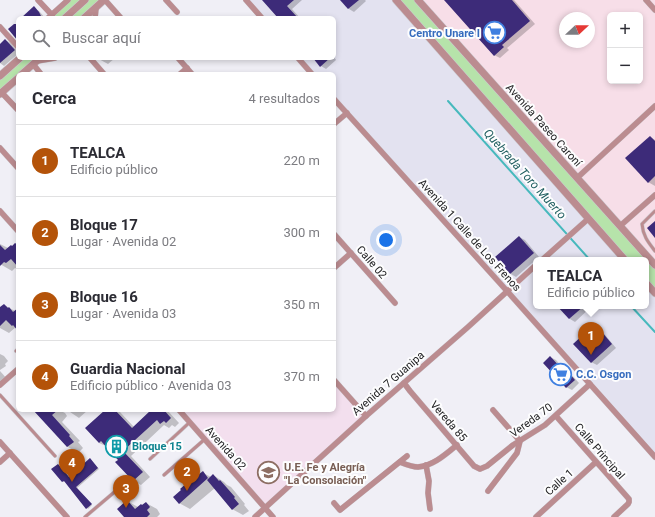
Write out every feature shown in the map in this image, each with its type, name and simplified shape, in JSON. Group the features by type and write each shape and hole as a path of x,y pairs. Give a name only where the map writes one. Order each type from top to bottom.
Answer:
{"street":[{"path":"38,0 49,16"},
{"path":"51,16 68,0"},
{"path":"67,16 85,0"},
{"path":"86,16 105,0 119,16"},
{"path":"166,0 177,12"},
{"path":"246,0 260,16"},
{"path":"396,0 622,257"},
{"name":"Avenida Paseo Caroní","path":"418,0 648,257"},
{"path":"646,0 655,10"},
{"path":"95,16 96,8"},
{"path":"0,27 16,45"},
{"path":"0,76 18,60"},
{"path":"92,60 102,72"},
{"path":"181,60 190,72"},
{"path":"300,60 310,72"},
{"path":"24,72 37,61 41,72"},
{"path":"182,72 187,68"},
{"path":"16,80 1,93 16,108"},
{"name":"Avenida 1 Calle de Los Frenos","path":"336,101 655,457"},
{"path":"577,178 655,106"},
{"path":"336,122 347,113"},
{"path":"0,148 16,166"},
{"path":"620,226 655,195"},
{"path":"1,215 16,229"},
{"path":"546,257 588,219"},
{"name":"Calle 02","path":"336,236 395,303"},
{"path":"336,266 350,253"},
{"name":"Avenida 7 Guanipa","path":"255,517 366,416 462,333 533,269"},
{"path":"0,385 16,371"},
{"path":"336,382 366,416"},
{"name":"Vereda 85","path":"404,383 474,466 480,469"},
{"name":"Vereda 70","path":"480,469 487,466 520,441 545,425 590,384"},
{"path":"488,491 517,453 520,441 493,410"},
{"name":"Avenida 02","path":"181,412 273,517"},
{"name":"Calle Principal","path":"556,416 629,499 628,504 614,517"},
{"path":"0,442 67,517"},
{"path":"400,462 418,467 426,465 442,457 457,445"},
{"path":"0,462 10,453"},
{"path":"334,503 340,510 408,456"},
{"name":"Calle 1","path":"536,517 596,462"},
{"path":"426,465 429,481 428,493 430,510"}],"lane":[{"path":"655,211 642,224 642,231 655,251"},
{"path":"0,395 55,456"},
{"path":"150,459 190,422"},
{"path":"164,475 205,439"},
{"path":"85,517 118,489"}],"shaded area":[{"path":"246,0 396,0 622,257 533,257 533,309 649,309 649,286 655,293 655,457 336,101 336,72 310,72 300,60 336,60 336,16 260,16"},
{"path":"418,0 655,0 655,265 649,257"},
{"name":"U.E. Fe y Alegría \"La Consolación\"","path":"336,382 366,416 265,507 181,412 336,412"}],"green space":[{"path":"68,0 104,0 96,8 95,16 50,16"},
{"path":"396,0 418,0 648,257 622,257"},
{"path":"18,60 43,60 37,61 24,72 16,72 16,80 0,94 0,76"},
{"path":"649,258 655,265 655,293 649,286"}],"building":[{"path":"262,0 294,0 287,6 296,16 276,16"},
{"path":"340,0 359,0 348,9"},
{"name":"Centro Unare I","path":"444,0 512,0 530,21 502,45 504,47 494,56"},
{"path":"34,6 41,16 23,16"},
{"path":"16,24 16,39 8,29"},
{"path":"5,39 15,50 0,63 0,44"},
{"path":"315,60 328,60 320,67"},
{"path":"650,136 655,141 655,176 648,183 625,158"},
{"path":"655,221 655,238 647,228"},
{"path":"519,236 534,253 510,274 495,257"},
{"path":"16,244 16,265 11,259 6,263 4,262 0,266 0,245 5,250 11,245 12,246"},
{"path":"4,304 13,312 16,310 16,329 6,320 0,326 0,307"},
{"path":"560,309 581,309 569,319"},
{"path":"595,324 612,344 591,363 573,344"},
{"name":"C.C. Osgon","path":"550,356 561,368 563,366 575,380 566,388 543,363"},
{"path":"35,412 56,412 52,415 70,435 69,436 74,442 67,447"},
{"path":"103,412 117,412 132,428 149,412 166,412 171,418 166,423 164,421 160,424 157,420 123,451 143,472 133,481 115,462 118,460 101,441 99,443 85,428"},
{"path":"90,458 98,468 76,487 92,504 86,509 64,481 62,482 51,469 58,464 69,477"},
{"path":"203,471 208,478 179,504 173,497 197,474 198,475"},
{"path":"213,474 235,497 234,498 239,504 232,510 207,480"},
{"path":"127,500 135,509 146,502 150,507 147,510 150,514 147,517 124,517 117,509"}],"waterway":[{"name":"Quebrada Toro Muerto","path":"448,101 587,257"},
{"name":"Quebrada Toro Muerto","path":"634,309 655,332"}],"place":[{"name":"Centro Unare I","path":"495,33"},
{"name":"TEALCA","path":"591,355"},
{"name":"C.C. Osgon","path":"561,374"},
{"name":"Bloque 15","path":"117,446"},
{"name":"U.E. Fe y Alegría \"La Consolación\"","path":"269,473"},
{"name":"Guardia Nacional","path":"72,482"},
{"name":"Bloque 17","path":"187,491"},
{"name":"Bloque 16","path":"126,508"}]}
